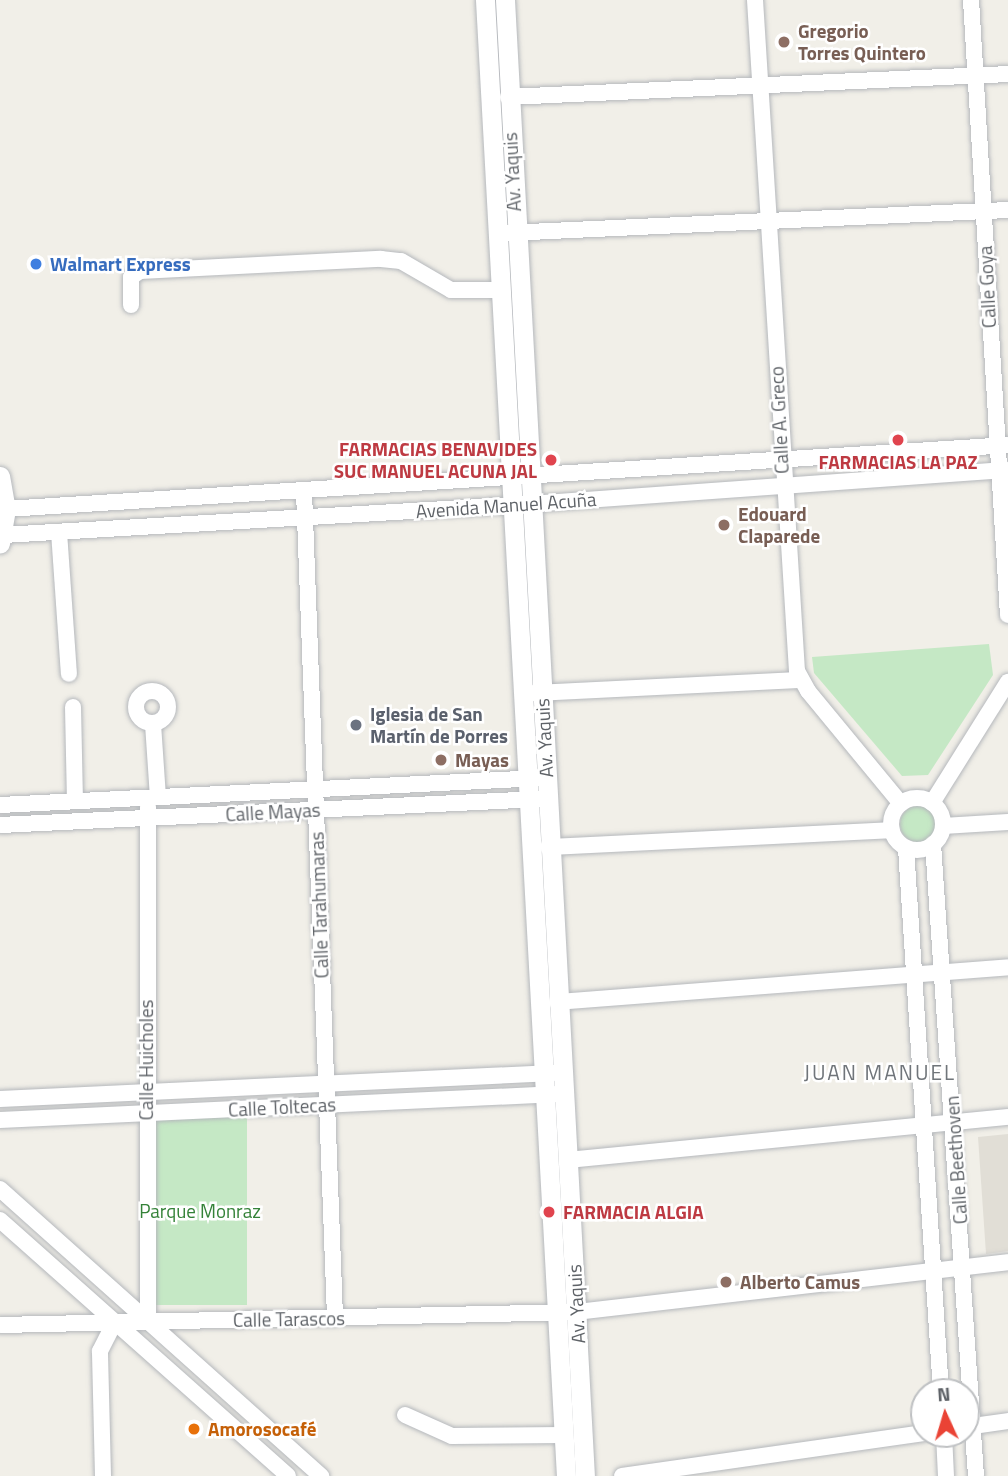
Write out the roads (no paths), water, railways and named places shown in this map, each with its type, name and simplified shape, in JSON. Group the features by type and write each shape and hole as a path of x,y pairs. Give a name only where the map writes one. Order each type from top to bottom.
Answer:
{"street":[{"name":"Av. Yaquis","path":"485,0 494,233 542,1073 553,1094 568,1160 585,1476"},
{"name":"Av. Yaquis","path":"505,0 515,232 562,1072 553,1094 556,1312 566,1476"},
{"name":"Calle A. Greco","path":"755,0 781,460 801,680"},
{"name":"Calle Goya","path":"971,0 983,211 1002,445 1008,615"},
{"path":"508,97 1008,74"},
{"path":"494,233 1008,210"},
{"path":"131,305 131,277 140,271 367,260 401,261 451,290 498,290"},
{"name":"Avenida Manuel Acuña","path":"6,509 529,478 1002,445"},
{"name":"Avenida Manuel Acuña","path":"1,539 59,532 531,505 1003,470"},
{"path":"0,476 6,509 1,539"},
{"name":"Calle Tarahumaras","path":"304,491 335,1318"},
{"path":"59,532 69,674"},
{"path":"520,694 801,680 901,804"},
{"path":"932,803 1008,682"},
{"path":"73,707 75,801"},
{"name":"Calle Huicholes","path":"148,1322 148,818 153,797 153,724"},
{"name":"Calle Mayas","path":"0,805 546,778"},
{"name":"Calle Mayas","path":"0,825 547,799"},
{"path":"932,803 917,799 901,804 893,816 892,830 906,848 923,849 933,844 943,827"},
{"path":"932,803 943,827"},
{"path":"943,827 1008,822"},
{"path":"548,847 892,830"},
{"name":"Calle Beethoven","path":"933,844 964,1267 968,1378"},
{"name":"Calle Beethoven","path":"906,848 940,1378"},
{"path":"557,1002 1008,967"},
{"name":"Calle Toltecas","path":"0,1099 562,1072"},
{"name":"Calle Toltecas","path":"0,1120 553,1094"},
{"path":"568,1160 1008,1117"},
{"path":"0,1189 321,1476"},
{"path":"0,1220 288,1476"},
{"name":"Calle Tarascos","path":"0,1325 577,1312 1008,1262"},
{"path":"103,1476 100,1351 114,1323"},
{"path":"405,1415 452,1436 563,1435"},
{"path":"980,1425 1008,1421"},
{"path":"622,1476 910,1435"},
{"path":"945,1448 946,1476"},
{"name":"Calle Beethoven","path":"973,1448 976,1476"}],"place":[{"name":"Gregorio Torres Quintero","path":"784,42"},
{"name":"Walmart Express","path":"36,264"},
{"name":"FARMACIAS LA PAZ","path":"898,440"},
{"name":"FARMACIAS BENAVIDES SUC MANUEL ACUNA JAL","path":"551,460"},
{"name":"Edouard Claparede","path":"724,525"},
{"name":"Iglesia de San Martín de Porres","path":"356,725"},
{"name":"Mayas","path":"441,760"},
{"name":"FARMACIA ALGIA","path":"549,1212"},
{"name":"Alberto Camus","path":"726,1282"},
{"name":"Amorosocafé","path":"194,1429"}],"district":[{"name":"JUAN MANUEL","path":"880,1072"}],"park label":[{"name":"Parque Monraz","path":"200,1211"}]}
